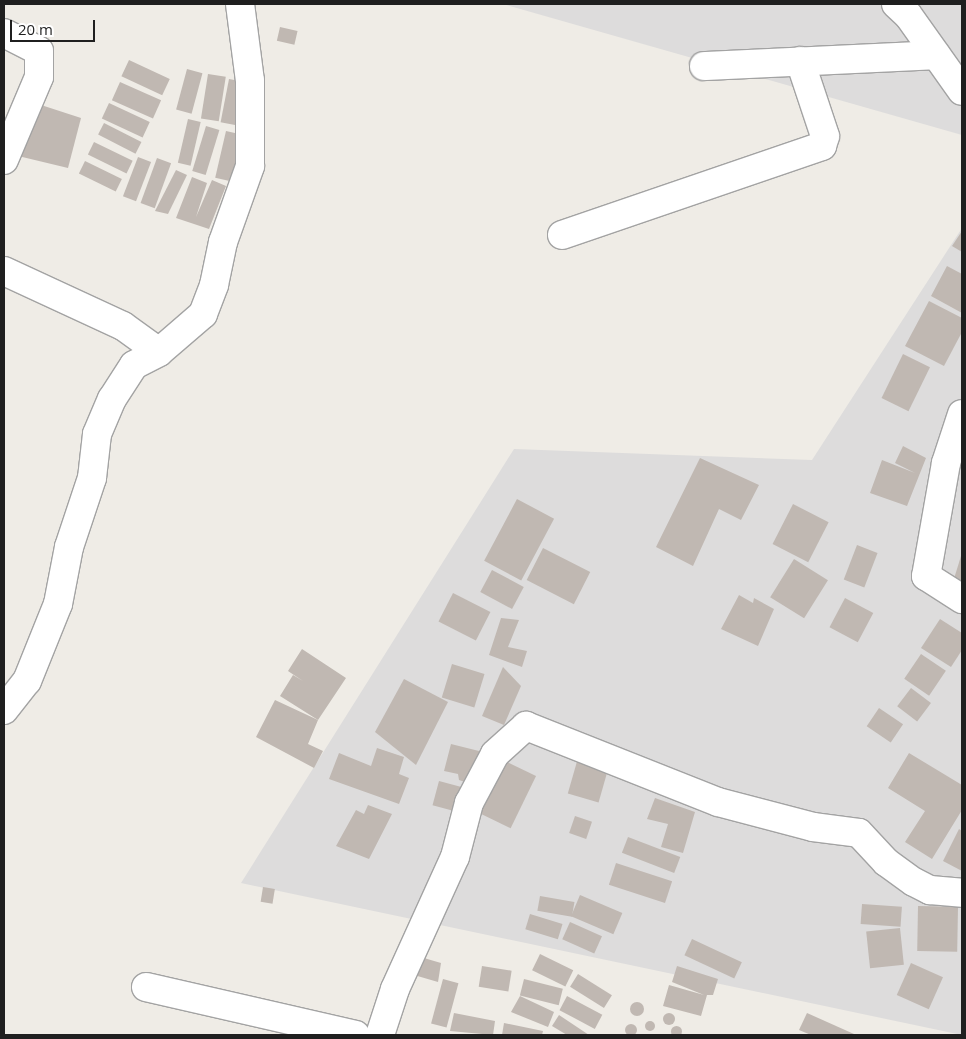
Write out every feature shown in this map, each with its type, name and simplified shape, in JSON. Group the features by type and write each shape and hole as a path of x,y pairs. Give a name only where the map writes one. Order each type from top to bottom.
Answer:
{"street":[{"path":"4,710 26,681 58,604 69,547 92,478 98,434 112,399 134,364 158,352 203,314 230,219 250,166 250,81 240,4"},
{"path":"896,4 962,91"},
{"path":"4,32 39,51 39,77 4,160"},
{"path":"704,66 936,55"},
{"path":"562,235 822,146 825,136 800,61"},
{"path":"4,271 123,326 158,352"},
{"path":"962,414 946,462 926,576 962,599"},
{"path":"380,1035 398,980 455,857 469,802 495,754 526,726 718,802 813,827 859,833 886,862 914,882 930,890 962,893"},
{"path":"146,987 356,1035"}],"shaded area":[{"path":"503,4 962,4 962,135"},
{"path":"962,228 962,1035 241,883 514,449 812,460"}],"building":[{"path":"280,27 298,31 294,45 277,41"},
{"path":"129,60 170,79 162,95 121,76"},
{"path":"187,69 202,73 192,114 176,110"},
{"path":"208,74 226,77 219,121 201,118"},
{"path":"229,79 245,82 236,125 221,122"},
{"path":"120,82 161,100 153,119 112,100"},
{"path":"109,103 150,122 143,137 102,118"},
{"path":"38,104 81,118 68,168 14,155"},
{"path":"188,119 201,122 191,166 178,163"},
{"path":"104,123 141,142 136,154 98,135"},
{"path":"206,126 219,130 206,175 192,171"},
{"path":"226,131 243,135 232,182 215,178"},
{"path":"94,142 133,161 127,173 88,155"},
{"path":"138,157 151,162 136,201 123,196"},
{"path":"157,158 171,163 155,208 141,203"},
{"path":"85,161 122,179 116,192 79,174"},
{"path":"176,170 187,175 168,214 155,211"},
{"path":"192,177 207,183 196,217 212,180 226,186 209,229 176,218"},
{"path":"962,231 962,252 952,246"},
{"path":"947,266 962,274 962,313 931,296"},
{"path":"929,301 962,318 962,332 944,366 905,346"},
{"path":"903,354 930,367 908,411 882,398"},
{"path":"903,446 926,458 907,506 870,493 882,460 915,473 895,463"},
{"path":"700,458 759,485 741,520 719,509 693,566 656,547"},
{"path":"517,499 554,519 521,581 484,561"},
{"path":"793,504 829,522 808,562 773,544"},
{"path":"857,545 878,553 864,587 844,580"},
{"path":"543,548 590,572 574,604 527,580"},
{"path":"962,556 962,584 953,582"},
{"path":"794,559 828,580 804,618 770,597"},
{"path":"492,570 524,587 512,609 480,592"},
{"path":"453,593 490,612 476,641 438,622"},
{"path":"739,595 753,603 754,598 774,609 758,646 721,629"},
{"path":"845,598 873,613 858,642 830,627"},
{"path":"501,618 519,620 508,647 527,651 522,667 489,655"},
{"path":"940,619 962,633 962,650 951,667 921,648"},
{"path":"302,649 346,678 318,720 280,696 293,675 303,681 288,671"},
{"path":"921,654 946,671 929,696 904,679"},
{"path":"452,664 485,674 474,707 442,697"},
{"path":"503,667 521,686 504,725 482,716"},
{"path":"404,679 448,702 416,765 375,732"},
{"path":"911,688 931,703 917,721 897,706"},
{"path":"275,700 318,720 308,744 323,751 314,768 256,737"},
{"path":"879,708 903,724 891,742 867,726"},
{"path":"451,744 479,751 477,786 459,780 458,774 444,771"},
{"path":"377,748 404,757 399,774 409,778 399,804 329,779 339,753 371,766"},
{"path":"909,753 962,785 962,810 932,859 905,842 925,811 888,788"},
{"path":"578,758 609,767 599,802 568,794"},
{"path":"501,759 536,776 511,828 476,811"},
{"path":"439,781 466,788 460,812 433,805"},
{"path":"655,798 695,812 683,853 661,847 668,824 647,819"},
{"path":"368,805 392,814 369,859 336,846 356,810 364,814"},
{"path":"575,816 592,822 586,839 569,833"},
{"path":"959,829 962,831 962,871 943,861"},
{"path":"628,837 680,857 674,873 622,853"},
{"path":"616,863 672,881 665,903 609,885"},
{"path":"263,887 275,889 273,904 261,902"},
{"path":"580,895 622,913 613,934 571,916"},
{"path":"540,896 574,902 572,917 537,911"},
{"path":"862,904 902,907 901,927 861,924"},
{"path":"918,906 958,907 957,952 917,951"},
{"path":"530,914 563,924 558,939 525,929"},
{"path":"570,922 602,936 594,954 562,939"},
{"path":"900,928 904,965 870,968 866,932"},
{"path":"692,939 742,962 734,979 684,955"},
{"path":"540,954 573,970 565,986 532,970"},
{"path":"417,956 441,963 438,982 414,975"},
{"path":"911,963 943,977 929,1009 897,995"},
{"path":"482,966 512,971 508,991 479,987"},
{"path":"677,966 718,979 713,995 707,995 701,1016 663,1006 669,985 704,995 672,982"},
{"path":"578,974 612,995 604,1008 570,987"},
{"path":"443,979 458,983 447,1028 431,1023"},
{"path":"524,979 563,989 559,1005 520,995"},
{"path":"520,996 554,1012 548,1027 511,1012"},
{"path":"567,996 602,1015 595,1029 559,1010"},
{"path":"637,1002 642,1004 644,1009 642,1014 637,1016 632,1014 630,1009 632,1004"},
{"path":"454,1013 495,1021 493,1035 450,1031"},
{"path":"669,1013 675,1019 669,1025 663,1019"},
{"path":"807,1013 854,1034 811,1035 799,1030"},
{"path":"559,1015 589,1035 567,1035 552,1026"},
{"path":"648,1021 652,1021 655,1026 654,1030 648,1031 645,1028 645,1024"},
{"path":"504,1023 543,1031 542,1035 502,1035"},
{"path":"633,1024 636,1025 636,1035 629,1036 626,1035 625,1028 626,1025"},
{"path":"676,1025 682,1031 676,1037 670,1031"}]}
